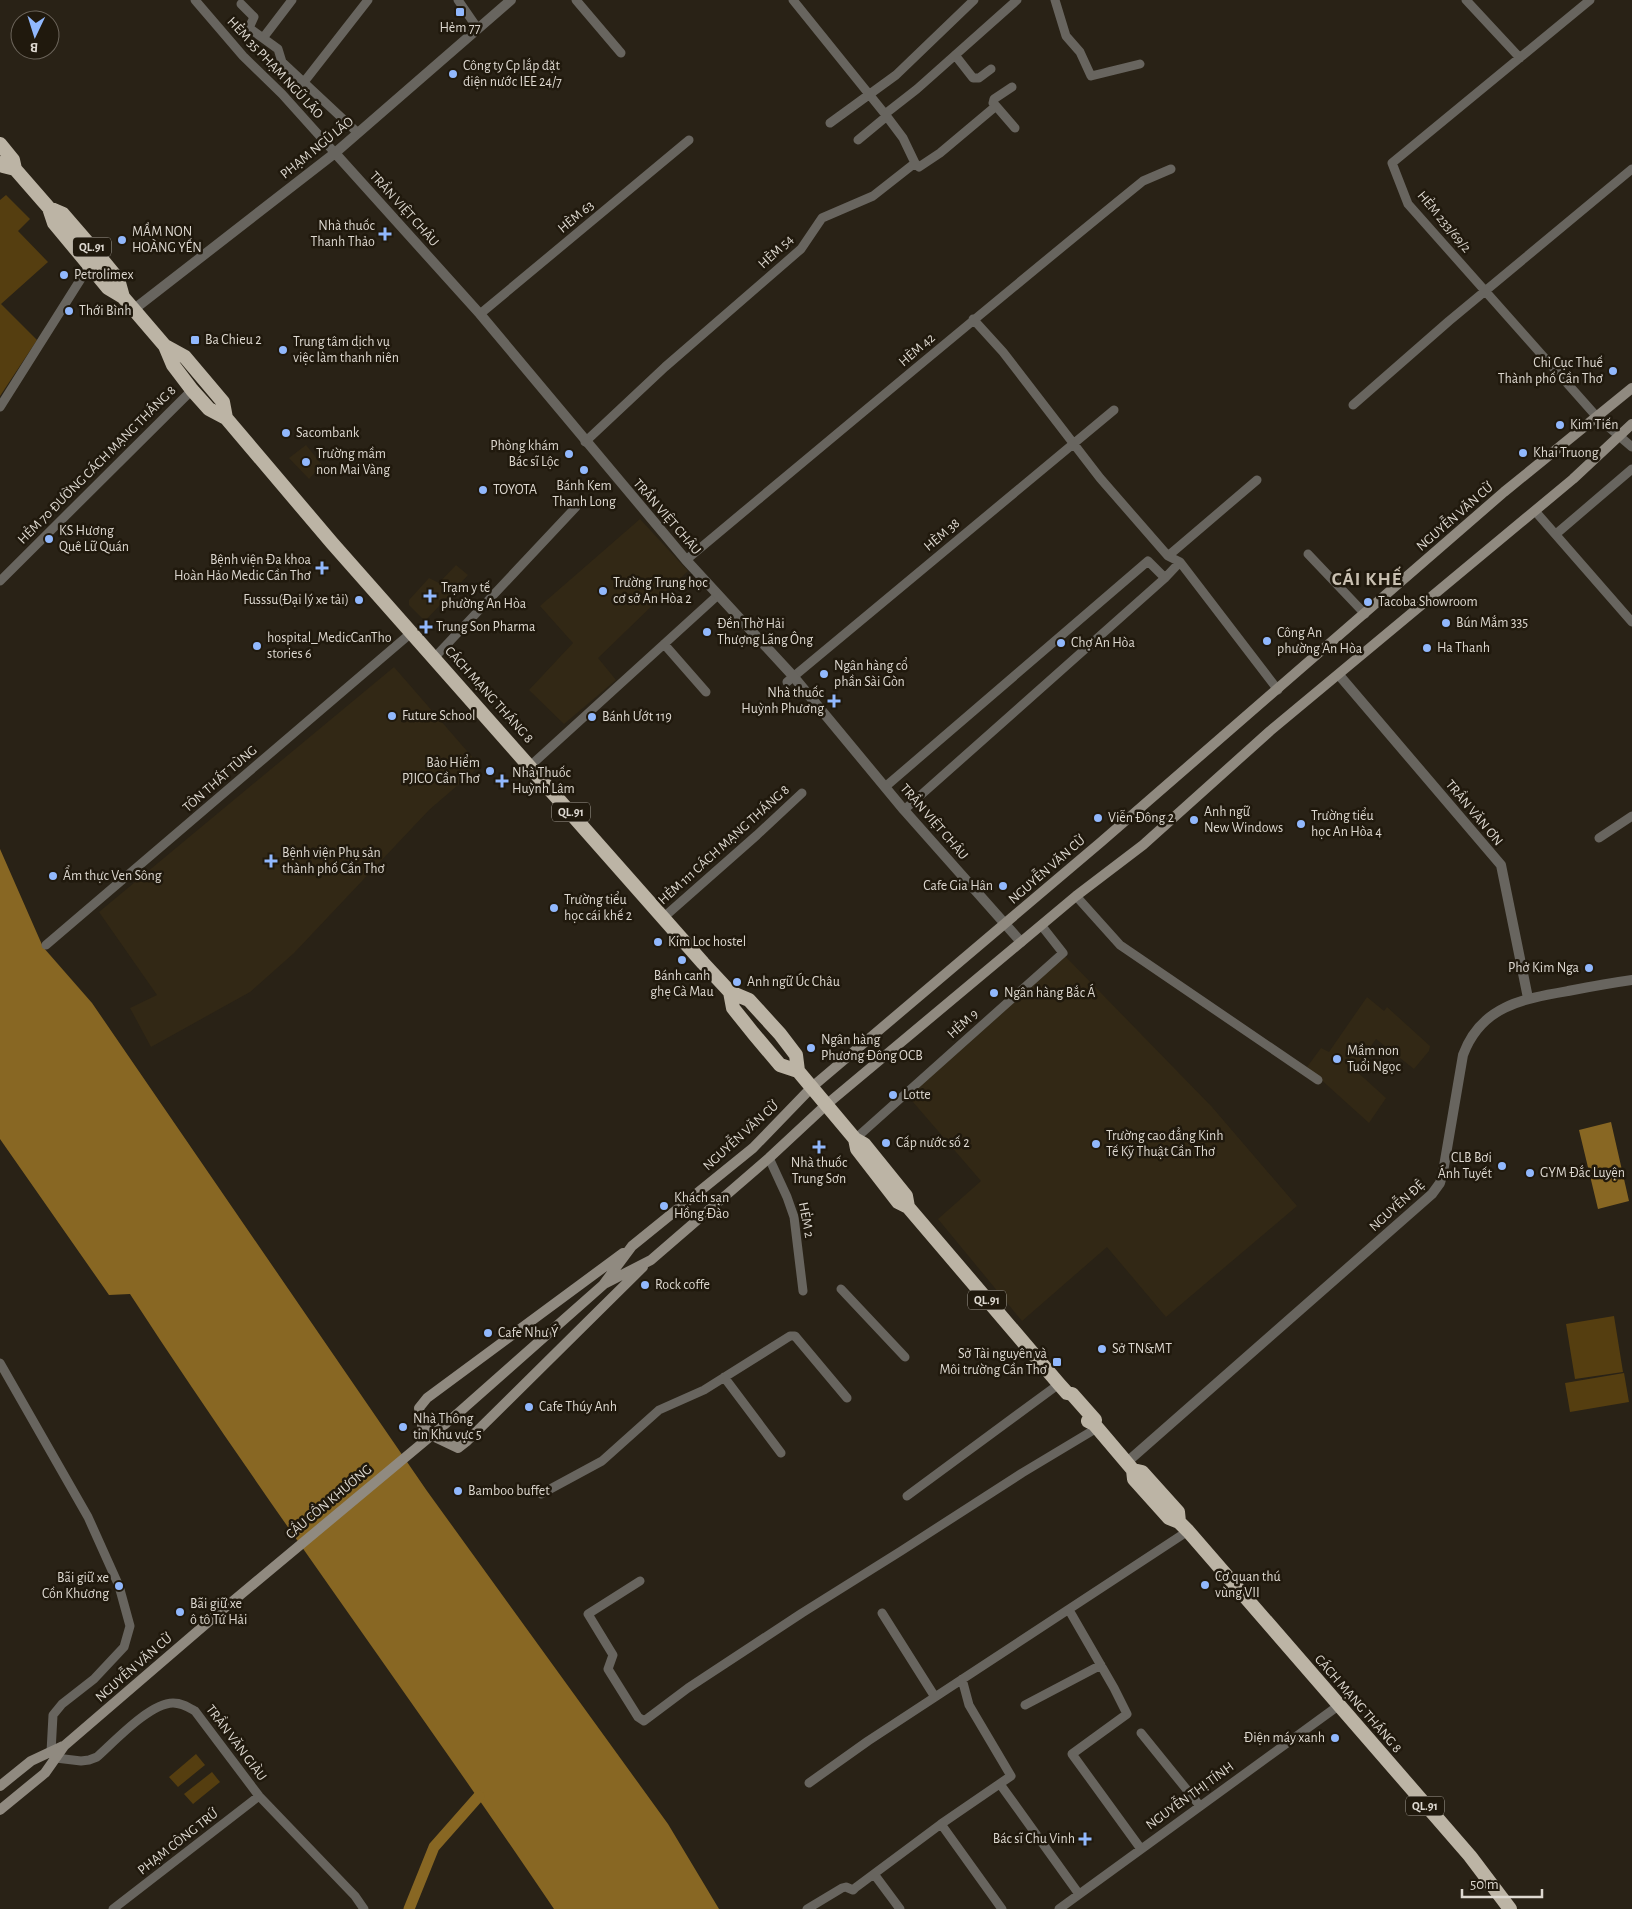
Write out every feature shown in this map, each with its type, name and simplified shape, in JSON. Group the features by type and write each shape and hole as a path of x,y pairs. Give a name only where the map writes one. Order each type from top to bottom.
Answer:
{"highway":[{"name":"CÁCH MẠNG THÁNG 8","path":"0,144 13,160 15,169 49,208 54,224 108,288 123,297 165,346 173,365 208,409 226,418 411,633 730,992 749,1000 780,1034 796,1055 798,1071"},
{"name":"CÁCH MẠNG THÁNG 8","path":"0,163 3,166 15,169"},
{"name":"CÁCH MẠNG THÁNG 8","path":"49,208 63,214 95,251 118,279 123,297"},
{"name":"CÁCH MẠNG THÁNG 8","path":"165,346 185,357 198,372 223,402 226,418"},
{"name":"CÁCH MẠNG THÁNG 8","path":"730,992 733,1008 780,1065 798,1071 855,1139 864,1144 906,1196 908,1207 1063,1388 1072,1394 1129,1466 1142,1472 1178,1512 1184,1527 1470,1856 1510,1909"}],"main road":[{"name":"NGUYỄN VĂN CỪ","path":"456,1415 603,1284 632,1246 753,1148 812,1088 1278,690 1504,492 1632,388"},
{"name":"NGUYỄN VĂN CỪ","path":"603,1284 651,1260 769,1158 826,1105 1076,896 1143,844 1270,731 1580,474 1632,424"},
{"path":"632,1246 427,1398 418,1408 422,1425 437,1438 458,1448 651,1260"},
{"name":"CẦU CỒN KHƯƠNG","path":"221,1611 456,1415"},
{"name":"NGUYỄN VĂN CỪ","path":"0,1810 45,1773 54,1755 221,1611"},
{"name":"NGUYỄN VĂN CỪ","path":"0,1786 31,1761 54,1755"}],"street":[{"name":"HẺM 35 PHẠM NGŨ LÃO","path":"195,0 243,56 282,94 335,153"},
{"path":"263,38 292,0"},
{"path":"304,82 368,0"},
{"path":"458,0 478,29"},
{"name":"PHẠM NGŨ LÃO","path":"133,310 335,153 511,0"},
{"path":"576,0 621,52"},
{"path":"793,0 886,115 903,138 915,163"},
{"path":"830,122 896,75 974,0"},
{"path":"858,140 1017,0"},
{"path":"1055,0 1066,36 1080,52 1091,76 1140,64"},
{"path":"1466,0 1520,58"},
{"name":"HẺM 233/69/2","path":"1590,0 1392,163 1408,204 1597,417 1632,447"},
{"path":"241,4 254,17 249,28 278,49 282,62 358,133"},
{"path":"955,56 973,78 979,78 991,69"},
{"path":"1012,87 994,100 993,103 1015,128"},
{"name":"HÈM 54","path":"585,442 665,368 801,249 822,218 873,196 915,163 919,167 940,153 996,106"},
{"name":"HÈM 63","path":"480,314 689,140"},
{"name":"TRẦN VIỆT CHÂU","path":"335,153 480,314 585,442 686,560 1021,942"},
{"name":"HÈM 42","path":"686,560 973,319 1142,181 1171,169"},
{"path":"1353,405 1449,320 1486,292 1632,169"},
{"path":"0,408 89,266"},
{"path":"973,319 1003,352 1100,478 1168,556 1180,562 1278,690"},
{"name":"HẺM 70 ĐƯỜNG CÁCH MẠNG THÁNG 8","path":"0,581 192,390"},
{"name":"HÈM 38","path":"790,679 1114,410"},
{"path":"1556,534 1632,469"},
{"path":"1168,556 1256,480"},
{"path":"434,658 576,507"},
{"path":"1535,511 1632,622"},
{"path":"1308,554 1364,614"},
{"path":"886,787 1148,561 1165,578"},
{"path":"904,810 1165,578 1180,562"},
{"path":"530,766 718,595"},
{"name":"TÔN THẤT TÙNG","path":"46,945 411,633"},
{"path":"664,644 706,692"},
{"name":"TRẦN VĂN ƠN","path":"1339,675 1501,865 1528,998"},
{"name":"HẺM 111 CÁCH MẠNG THÁNG 8","path":"664,917 802,793"},
{"path":"1599,838 1632,816"},
{"path":"1076,896 1120,945 1318,1080"},
{"name":"HẺM 9","path":"855,1139 1064,953 1041,925"},
{"name":"NGUYỄN ĐỆ","path":"1129,1466 1432,1194 1440,1183 1443,1172 1463,1055 1468,1040 1477,1028 1503,1008 1528,998 1632,980"},
{"name":"HẺM 2","path":"769,1158 788,1197 794,1217 803,1290"},
{"path":"841,1289 905,1357"},
{"path":"541,1494 602,1461 659,1410 695,1394 790,1336 795,1336 847,1398"},
{"path":"0,1363 88,1517 119,1586 130,1626 124,1647 94,1679 62,1704 53,1715 54,1755"},
{"path":"724,1377 781,1453"},
{"path":"907,1496 1063,1388"},
{"path":"640,1581 588,1614 613,1655 608,1669 638,1717 644,1721 688,1688 794,1618 901,1552 1096,1426"},
{"path":"809,1783 935,1696 1069,1610 1184,1527"},
{"path":"1069,1610 1127,1714 1072,1754 1141,1850"},
{"path":"882,1613 935,1696"},
{"path":"1025,1705 1101,1665"},
{"path":"807,1909 842,1888 853,1890 941,1824 1011,1776 969,1705 962,1679"},
{"name":"TRẦN VĂN GIÀU","path":"54,1755 90,1760 97,1757 151,1710 173,1703 184,1704 195,1711 259,1796 354,1896 364,1909"},
{"name":"NGUYỄN THỊ TÍNH","path":"1059,1909 1338,1706"},
{"path":"1141,1733 1200,1806"},
{"path":"1000,1784 1079,1894"},
{"name":"PHẠM CÔNG TRỨ","path":"114,1909 259,1796"},
{"path":"941,1824 1002,1909"},
{"path":"874,1874 900,1909"}],"shaded area":[{"path":"6,195 30,219 18,231 48,262 1,304 37,340 0,396 0,200"},
{"name":"Trường mầm non Mai Vàng","path":"306,445 322,465 309,479 289,458"},
{"name":"Trường Trung học cơ sở An Hòa 2","path":"640,519 688,571 598,658 616,680 564,724 529,690 573,643 540,606"},
{"name":"Trạm y tế phường An Hòa","path":"456,565 468,575 425,621 409,605 409,600 429,578 439,583"},
{"name":"Bệnh viện Phụ sản thành phố Cần Thơ","path":"394,667 480,766 429,810 294,953 250,992 151,1047 130,1008 157,995 99,912"},
{"path":"0,849 43,947 92,1003 427,1491 668,1824 719,1909 554,1909 287,1526 130,1294 109,1295 0,1139"},
{"name":"Trường cao đẳng Kinh Tế Kỹ Thuật Cần Thơ","path":"1064,955 1212,1107 1297,1206 1166,1317 1107,1247 1022,1321 938,1219 981,1181 907,1095"},
{"name":"Mầm non Tuổi Ngọc","path":"1367,997 1384,1011 1387,1007 1430,1046 1429,1051 1414,1069 1376,1039 1354,1069 1386,1098 1369,1123 1307,1067 1321,1048 1329,1052"},
{"path":"1611,1122 1629,1201 1598,1209 1579,1130"},
{"path":"1614,1316 1623,1372 1575,1379 1566,1324"},
{"path":"1624,1373 1629,1402 1570,1412 1565,1383"},
{"path":"196,1754 205,1765 178,1787 169,1777"},
{"path":"212,1772 220,1782 193,1804 184,1794"}],"waterway":[{"path":"409,1909 434,1847 479,1796"}],"place":[{"name":"Hẻm 77","path":"460,12"},
{"name":"Công ty Cp lắp đặt điện nước IEE 24/7","path":"453,74"},
{"name":"Nhà thuốc Thanh Thảo","path":"385,234"},
{"name":"MẦM NON HOÀNG YẾN","path":"122,240"},
{"name":"Petrolimex","path":"64,275"},
{"name":"Thới Bình","path":"69,311"},
{"name":"Ba Chieu 2","path":"195,340"},
{"name":"Trung tâm dịch vụ việc làm thanh niên","path":"283,350"},
{"name":"Chi Cục Thuế Thành phố Cần Thơ","path":"1613,371"},
{"name":"Kim Tiến","path":"1560,425"},
{"name":"Sacombank","path":"286,433"},
{"name":"Khai Truong","path":"1523,453"},
{"name":"Phòng khám Bác sĩ Lộc","path":"569,454"},
{"name":"Trường mầm non Mai Vàng","path":"306,462"},
{"name":"Bánh Kem Thanh Long","path":"584,470"},
{"name":"TOYOTA","path":"483,490"},
{"name":"KS Hương Quê Lữ Quán","path":"49,539"},
{"name":"Bệnh viện Đa khoa Hoàn Hảo Medic Cần Thơ","path":"322,568"},
{"name":"Trường Trung học cơ sở An Hòa 2","path":"603,591"},
{"name":"Trạm y tế phường An Hòa","path":"430,596"},
{"name":"Fusssu(Đại lý xe tải)","path":"359,600"},
{"name":"Tacoba Showroom","path":"1368,602"},
{"name":"Bún Mắm 335","path":"1446,623"},
{"name":"Trung Son Pharma","path":"426,627"},
{"name":"Đền Thờ Hải Thượng Lãng Ông","path":"707,632"},
{"name":"Công An phường An Hòa","path":"1267,641"},
{"name":"Chợ An Hòa","path":"1061,643"},
{"name":"hospital_MedicCanTho stories 6","path":"257,646"},
{"name":"Ha Thanh","path":"1427,648"},
{"name":"Ngân hàng cổ phần Sài Gòn","path":"824,674"},
{"name":"Nhà thuốc Huỳnh Phương","path":"834,701"},
{"name":"Future School","path":"392,716"},
{"name":"Bánh Ướt 119","path":"592,717"},
{"name":"Bảo Hiểm PJICO Cần Thơ","path":"490,771"},
{"name":"Nhà Thuốc Huỳnh Lâm","path":"502,781"},
{"name":"Viễn Đông 2","path":"1098,818"},
{"name":"Anh ngữ New Windows","path":"1194,820"},
{"name":"Trường tiểu học An Hòa 4","path":"1301,824"},
{"name":"Bệnh viện Phụ sản thành phố Cần Thơ","path":"271,861"},
{"name":"Ẩm thực Ven Sông","path":"53,876"},
{"name":"Cafe Gia Hân","path":"1003,886"},
{"name":"Trường tiểu học cái khế 2","path":"554,908"},
{"name":"Kim Loc hostel","path":"658,942"},
{"name":"Bánh canh ghẹ Cà Mau","path":"682,960"},
{"name":"Phở Kim Nga","path":"1589,968"},
{"name":"Anh ngữ Úc Châu","path":"737,982"},
{"name":"Ngân hàng Bắc Á","path":"994,993"},
{"name":"Ngân hàng Phương Đông OCB","path":"811,1048"},
{"name":"Mầm non Tuổi Ngọc","path":"1337,1059"},
{"name":"Lotte","path":"893,1095"},
{"name":"Cấp nước số 2","path":"886,1143"},
{"name":"Trường cao đẳng Kinh Tế Kỹ Thuật Cần Thơ","path":"1096,1144"},
{"name":"Nhà thuốc Trung Sơn","path":"819,1147"},
{"name":"CLB Bơi Ánh Tuyết","path":"1502,1166"},
{"name":"GYM Đắc Luyện","path":"1530,1173"},
{"name":"Khách sạn Hồng Đào","path":"664,1206"},
{"name":"Rock coffe","path":"645,1285"},
{"name":"Cafe Như Ý","path":"488,1333"},
{"name":"Sở TN&MT","path":"1102,1349"},
{"name":"Sở Tài nguyên và Môi trường Cần Thơ","path":"1057,1362"},
{"name":"Cafe Thúy Anh","path":"529,1407"},
{"name":"Nhà Thông tin Khu vực 5","path":"403,1427"},
{"name":"Bamboo buffet","path":"458,1491"},
{"name":"Cơ quan thú vùng VII","path":"1205,1585"},
{"name":"Bãi giữ xe Cồn Khương","path":"119,1586"},
{"name":"Bãi giữ xe ô tô Tứ Hải","path":"180,1612"},
{"name":"Điện máy xanh","path":"1335,1738"},
{"name":"Bác sĩ Chu Vinh","path":"1085,1839"}],"district":[{"name":"CÁI KHẾ","path":"1367,579"}]}
